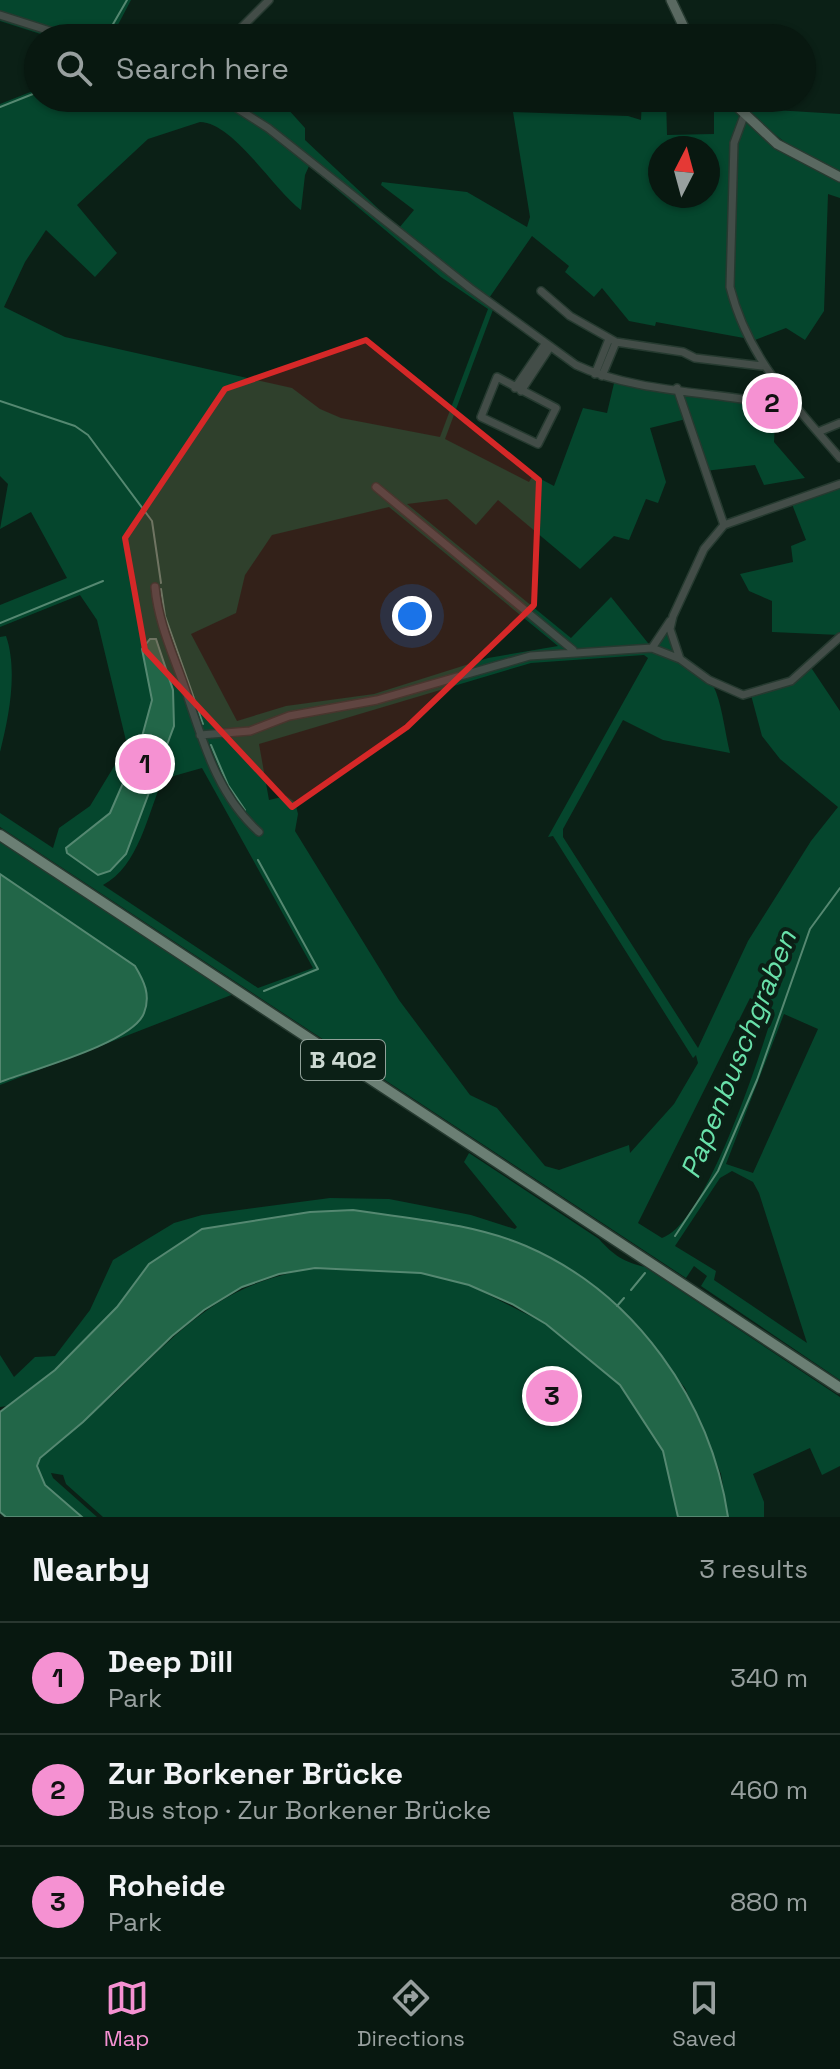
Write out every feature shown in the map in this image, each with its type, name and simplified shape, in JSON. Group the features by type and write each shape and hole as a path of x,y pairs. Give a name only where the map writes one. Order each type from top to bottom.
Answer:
{"main road":[{"name":"B 402","path":"0,835 840,1388"}],"street":[{"path":"245,24 269,0"},
{"path":"671,0 682,24"},
{"path":"0,15 28,24"},
{"path":"243,112 268,128 412,244 547,346 599,375 772,403 787,399"},
{"path":"740,112 790,153 840,177"},
{"path":"744,116 734,143 730,287 746,338 762,366 840,458"},
{"path":"541,291 570,316 613,340 683,352 695,358 762,366"},
{"path":"599,375 613,340"},
{"path":"518,390 547,346"},
{"path":"497,377 518,390 556,408 538,444 481,417 497,377"},
{"path":"677,388 724,525"},
{"path":"818,432 840,423"},
{"path":"652,648 673,616 704,549 724,525 840,484"},
{"path":"376,487 573,650"},
{"path":"155,587 159,616 200,735 223,788 259,832"},
{"path":"673,616 670,629 680,659"},
{"path":"200,735 250,731 289,716 377,700 499,662 573,650 652,648 680,659 736,694 751,695 791,681 840,637"}],"highlighted area":[{"path":"366,340 539,480 534,605 407,727 292,807 145,650 125,538 225,389"}],"shaded area":[{"path":"0,0 131,0 118,24 24,24 24,29 0,21"},
{"path":"24,95 24,112 291,112 305,128 305,140 399,228 414,210 381,185 382,182 467,192 527,227 530,217 513,112 628,116 641,120 641,112 666,112 667,135 714,134 714,112 736,112 776,146 840,181 840,198 828,194 824,311 805,340 786,328 755,340 656,322 655,326 629,321 602,288 594,297 565,272 569,266 532,236 487,301 494,307 445,439 529,482 533,475 554,486 583,408 607,413 615,379 776,403 774,442 805,478 764,485 755,465 705,471 686,419 650,428 666,482 658,503 646,499 629,540 614,536 580,569 498,500 476,525 447,499 407,504 571,638 611,597 652,648 673,616 672,633 679,654 703,674 716,692 730,753 663,740 623,720 563,829 563,837 698,1048 748,941 811,841 838,807 780,759 762,736 751,695 773,689 810,666 840,711 840,1380 701,1286 707,1276 694,1266 686,1278 0,827 0,813 53,848 59,828 90,806 127,745 97,620 80,595 0,627 0,605 67,578 31,512 0,529 8,484 0,476 0,104","holes":["200,122 213,125 240,145 301,210 309,166 441,277 488,309 440,437 341,418 320,409 292,388 65,337 4,307 25,262 46,230 95,277 117,253 77,205 148,139","389,507 558,646 488,658 374,694 286,706 237,721 191,634 236,613 245,575 272,535","644,655 648,658 548,837 553,836 693,1058 696,1055 698,1063 674,1104 630,1153 629,1145 559,1170 545,1166 497,1108 470,1095 399,1000 295,831 298,814 295,802 286,796 269,800 259,744 531,663","202,768 313,968 258,988 103,885 134,853 163,779","750,998 774,1010 757,1063 713,1172 679,1226 662,1238 638,1223","784,1014 818,1029 753,1173 726,1164","732,1171 753,1182 759,1193 807,1343 714,1280 716,1271 675,1246 720,1178"]},
{"path":"746,112 840,114 840,172 793,148 766,128 763,130"},
{"path":"840,484 840,635 772,632 772,601 749,591 740,574 793,562 791,546 806,540 790,499"},
{"path":"6,636 12,678 0,752 0,637"},
{"path":"150,639 156,639 173,690 174,726 126,854 110,871 98,875 67,853 66,848 110,813 140,744 152,700 142,649"},
{"path":"0,834 239,992 0,1085"},
{"path":"0,874 135,966 144,983 147,1000 144,1013 136,1024 121,1035 80,1054 0,1082"},
{"path":"469,1153 599,1239 619,1257 645,1267 840,1397 840,1466 822,1475 810,1448 753,1474 764,1502 764,1517 728,1517 721,1474 685,1388 618,1305 525,1246 353,1210 310,1212 202,1229 149,1264 117,1307 55,1370 7,1406 0,1407 0,1355 14,1377 35,1357 55,1356 90,1310 113,1260 174,1223 202,1215 330,1198 389,1199 471,1215 515,1229 517,1227 464,1162"},
{"path":"353,1210 441,1223 505,1238 565,1266 601,1292 633,1322 662,1356 685,1393 705,1432 719,1474 728,1517 678,1517 663,1451 620,1385 546,1324 512,1304 469,1285 421,1273 315,1268 279,1274 242,1287 204,1310 40,1458 37,1466 45,1485 82,1517 6,1517 0,1512 0,1412 55,1370 117,1307 149,1264 202,1229 310,1212"},
{"path":"315,1268 421,1273 469,1285 546,1324 620,1385 663,1451 678,1517 103,1517 66,1484 63,1475 51,1473 97,1517 82,1517 45,1485 36,1466 40,1458 204,1312 252,1285"}],"waterway":[{"path":"113,24 127,0"},
{"path":"0,107 24,98"},
{"path":"0,401 75,426 88,435 152,521 161,583"},
{"path":"0,623 103,581"},
{"path":"161,589 165,616 203,724"},
{"path":"211,745 228,785 245,810"},
{"path":"258,860 318,969 264,991"},
{"name":"Papenbuschgraben","path":"675,1236 718,1171 757,1080 810,929 840,888"},
{"name":"Papenbuschgraben","path":"631,1290 645,1273"},
{"name":"Papenbuschgraben","path":"617,1306 624,1298"}],"place":[{"name":"Zur Borkener Brücke","path":"772,403"},
{"name":"Deep Dill","path":"145,764"},
{"name":"Roheide","path":"552,1396"}]}
